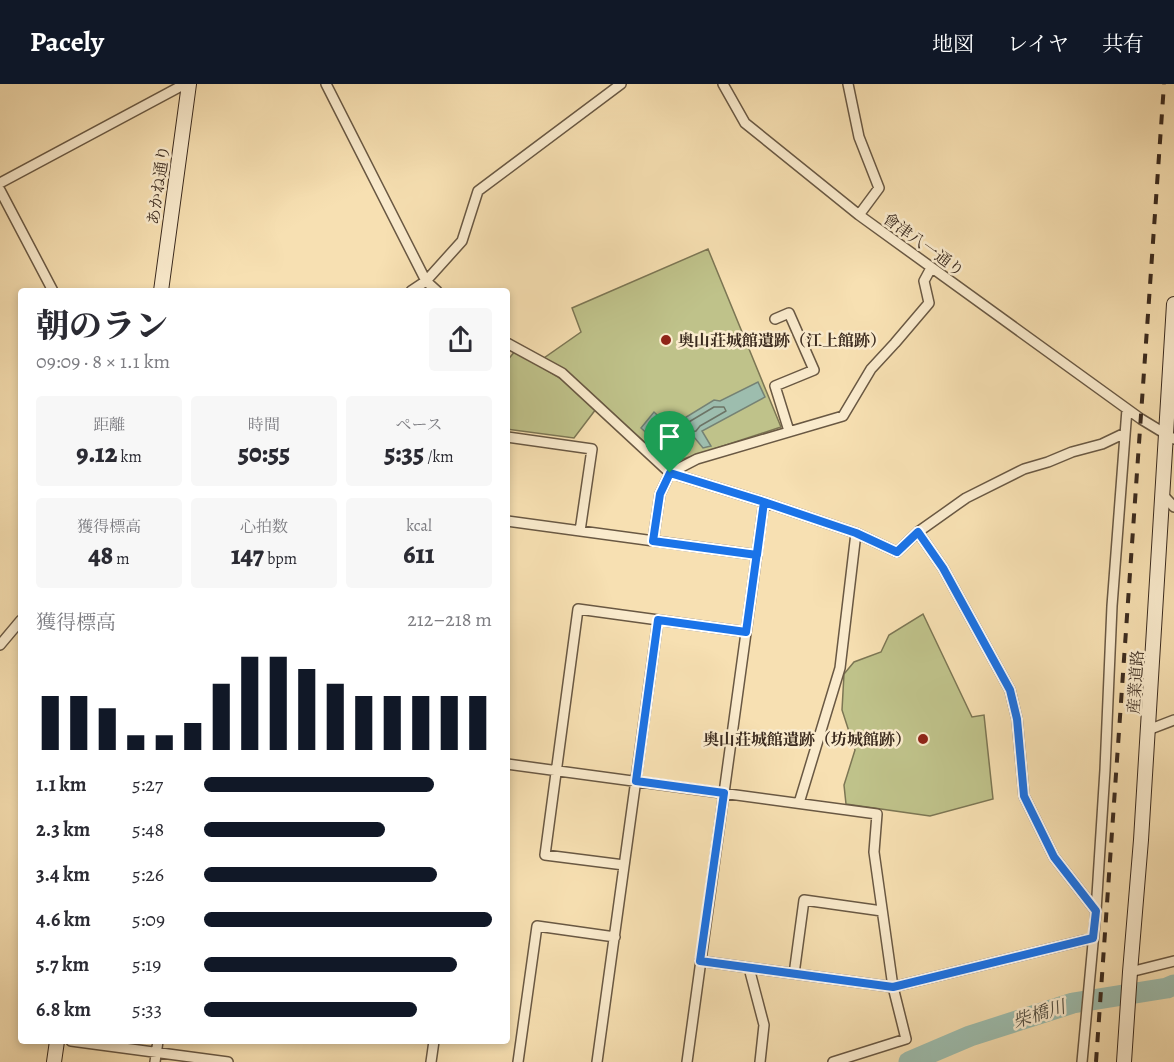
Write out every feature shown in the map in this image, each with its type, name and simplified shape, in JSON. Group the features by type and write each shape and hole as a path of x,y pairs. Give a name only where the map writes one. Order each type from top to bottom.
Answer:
{"street":[{"path":"0,183 187,84"},
{"name":"あかね通り","path":"161,288 187,84"},
{"path":"326,84 426,280 435,288"},
{"path":"415,288 426,280 462,241 478,191 621,84"},
{"name":"會津八一通り","path":"723,84 745,123 859,215 1140,419 1170,436"},
{"path":"848,84 859,137 879,189 859,215"},
{"path":"0,190 51,288"},
{"path":"653,541 660,494 670,473 697,459 843,416 871,369 929,303 924,281 930,268"},
{"name":"産業道路","path":"1124,1062 1163,495 1170,436 1174,304"},
{"path":"775,319 789,313 814,370 775,386 789,431"},
{"path":"510,345 562,373 670,473 856,533 897,552 918,532 966,498 1024,470 1072,452 1102,444 1125,433"},
{"path":"1082,1062 1096,911 1112,606 1127,409"},
{"path":"510,437 592,449 580,531"},
{"path":"1163,495 1174,507"},
{"path":"687,1062 764,502"},
{"path":"510,521 757,555"},
{"path":"918,532 943,568 1010,690 1017,719 1024,796 1054,857 1096,911"},
{"path":"799,803 840,668 856,533"},
{"path":"624,865 544,855 578,609 746,632"},
{"path":"597,1062 658,620"},
{"path":"0,645 18,624"},
{"path":"1148,730 1174,720"},
{"path":"510,764 878,814 874,852 893,987 906,1040 833,1062"},
{"path":"794,974 804,900 882,911"},
{"path":"518,1062 537,926 615,937"},
{"path":"700,961 893,987 1093,938"},
{"path":"1130,972 1174,961"},
{"path":"749,968 764,1025 760,1062"},
{"path":"54,1062 57,1044"},
{"path":"87,1044 155,1057 228,1062"},
{"path":"431,1062 434,1044"}],"green space":[{"path":"708,249 781,427 668,464 577,380 544,358 581,332 572,308"},
{"path":"515,351 563,380 596,409 574,438 510,429 510,357"},
{"path":"923,614 972,717 984,715 993,799 930,816 846,804 844,785 855,750 842,710 844,674 854,662 881,652 889,635"}],"water":[{"path":"758,382 765,397 702,431 711,446 703,448 694,437 668,453 641,428 654,412 670,427 714,400 720,401"}],"waterway":[{"name":"柴橋川","path":"909,1062 970,1036 1073,1003 1174,985"}],"railway":[{"path":"1096,1062 1164,84"}],"place":[{"name":"奥山荘城館遺跡（江上館跡）","path":"666,340"},
{"name":"奥山荘城館遺跡（坊城館跡）","path":"923,739"}],"route":[{"path":"670,473 660,494 653,541 757,555 764,502 856,533 897,552 918,532 943,568 1010,690 1017,719 1024,796 1054,857 1096,911 1093,938 893,987 700,961 724,793 636,781 658,620 746,632 757,555 764,502 670,473"}]}
